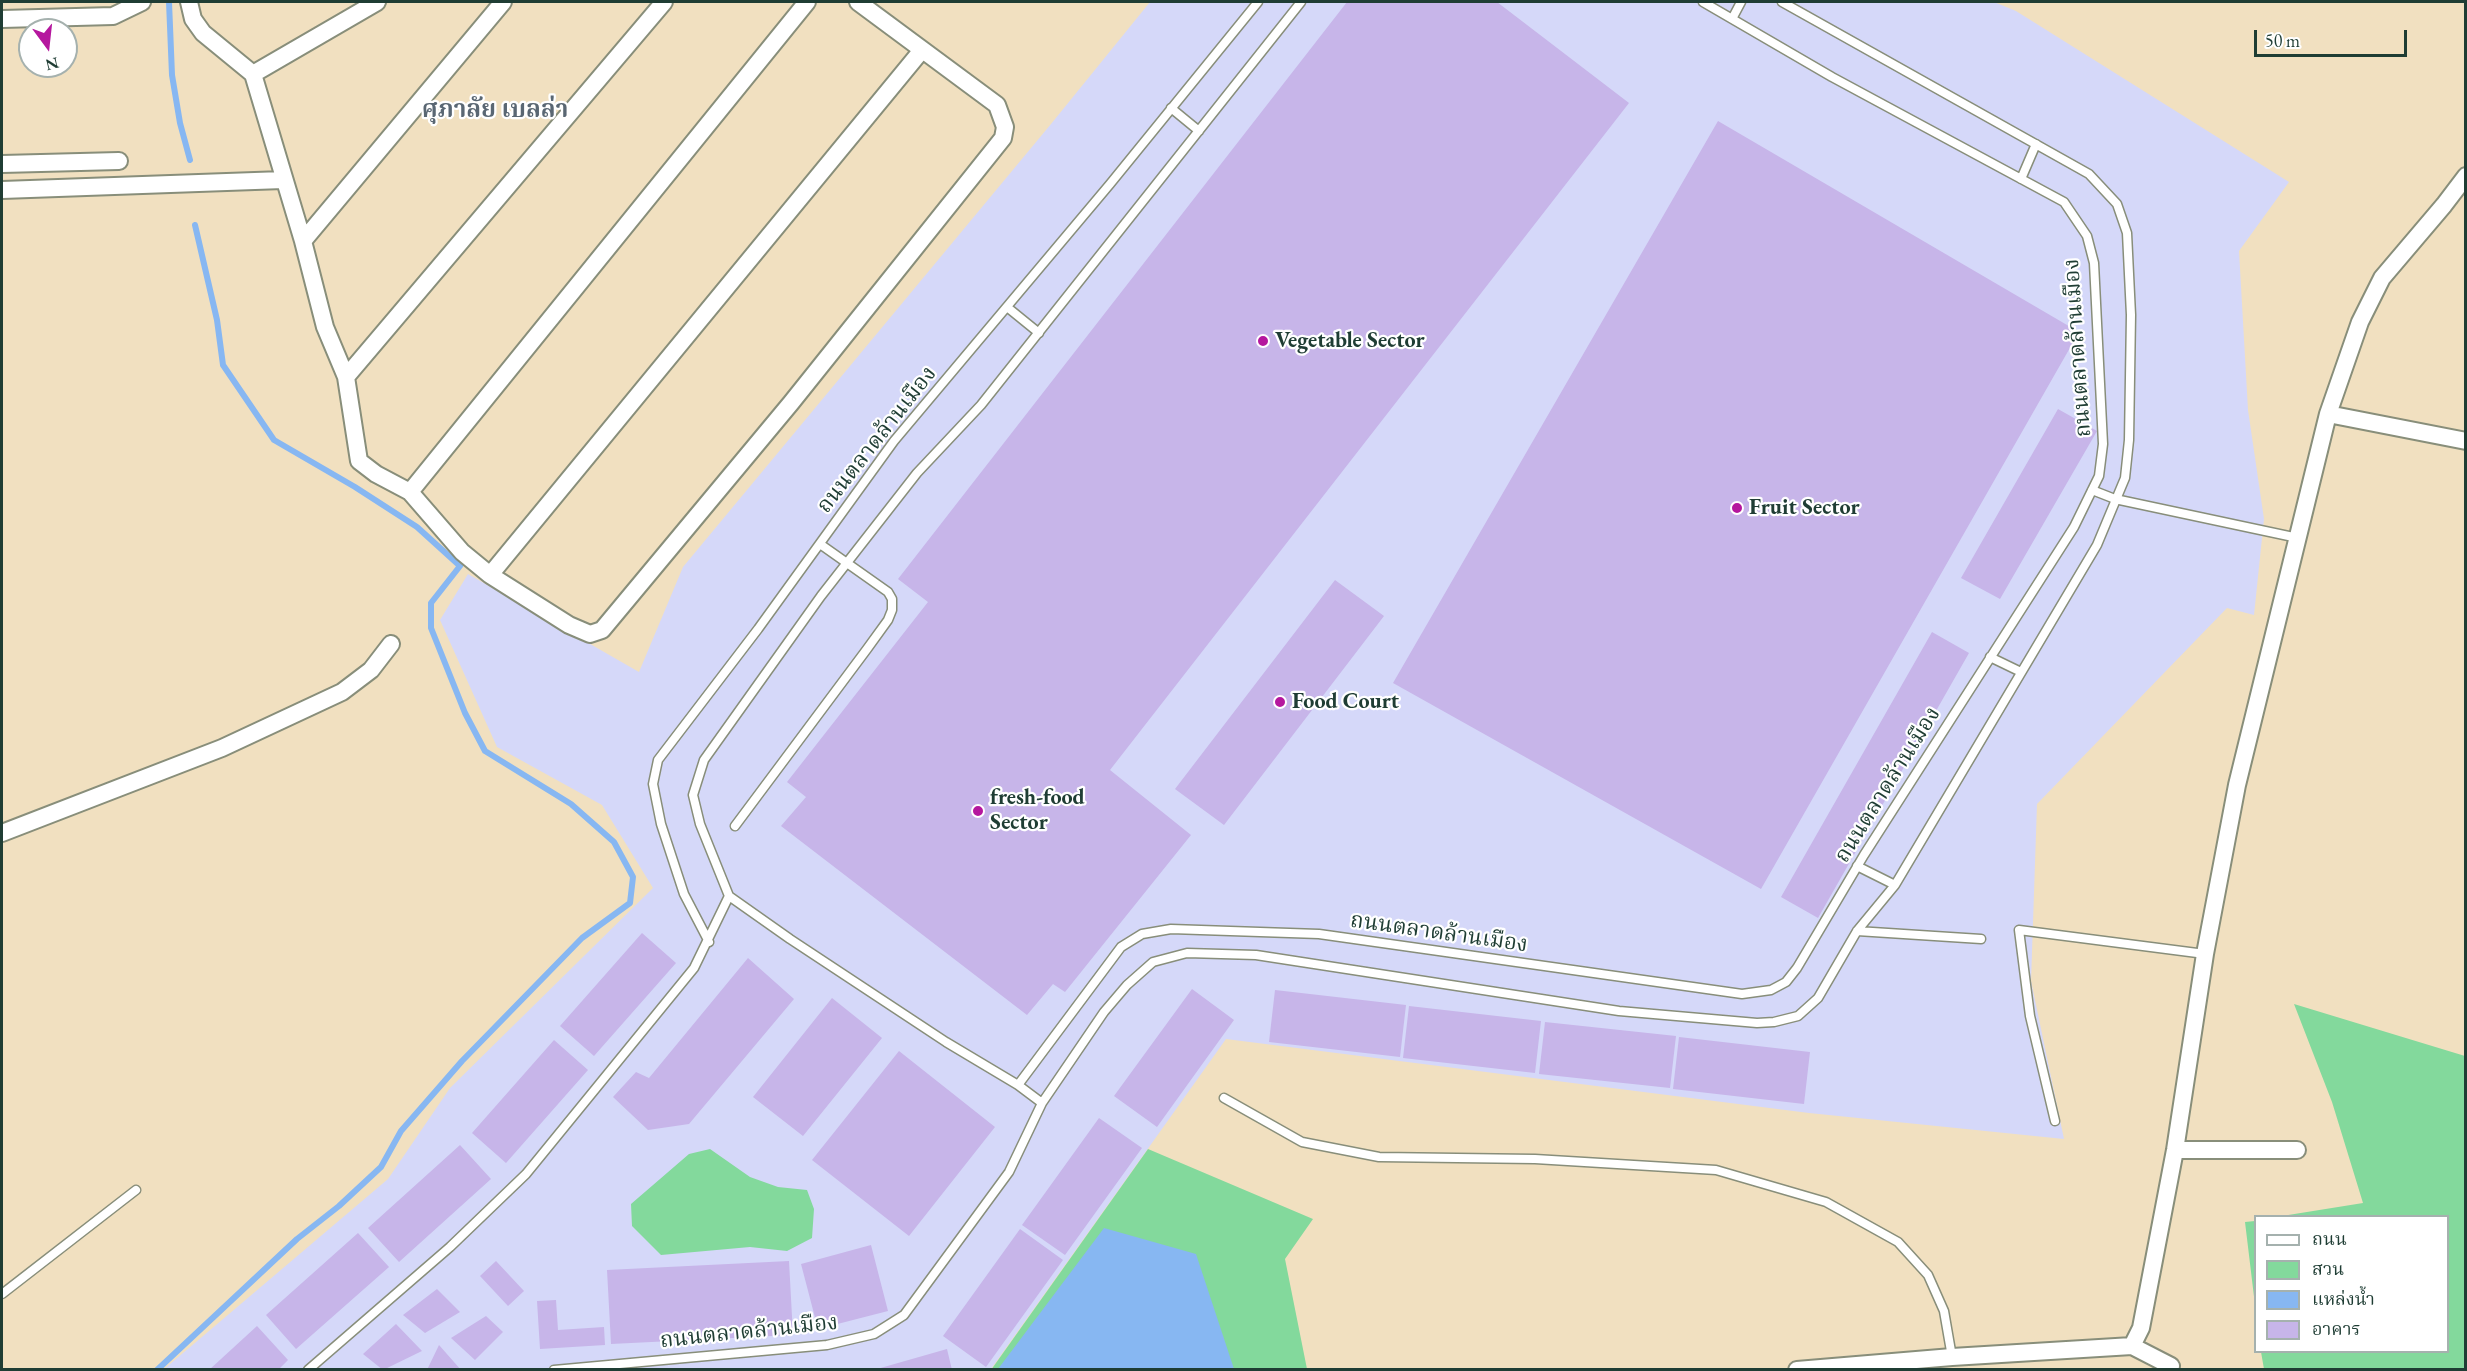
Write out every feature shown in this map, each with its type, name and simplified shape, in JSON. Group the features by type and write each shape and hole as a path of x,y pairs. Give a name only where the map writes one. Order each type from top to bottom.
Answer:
{"street":[{"path":"2,20 113,16 142,2"},
{"path":"189,2 193,19 203,33 253,74 303,241 325,327 346,377 358,461 376,474 410,492 462,552 490,575 569,625 590,634 610,624 1003,138 1005,127 997,105 858,2"},
{"path":"253,74 377,2"},
{"path":"303,241 503,2"},
{"path":"346,377 664,2"},
{"path":"410,492 807,2"},
{"path":"490,575 922,50"},
{"path":"2,164 119,161"},
{"path":"2132,1346 2141,1328 2175,1150 2205,954 2237,785 2328,414 2360,322 2382,278 2466,176"},
{"path":"2,190 283,180"},
{"path":"2328,414 2466,441"},
{"path":"2,833 222,748 342,692 371,670 392,644"},
{"path":"2175,1150 2297,1150"},
{"path":"1797,1370 1952,1357 2132,1346 2175,1368"}],"lane":[{"name":"ถนนตลาดล้านเมือง","path":"709,942 684,894 661,824 653,784 658,760 894,441 1258,2"},
{"path":"1042,1103 729,896 700,824 693,795 694,786 704,760 847,562 917,473 981,405 1301,2"},
{"name":"ถนนตลาดล้านเมือง","path":"1018,1085 1122,947 1142,933 1171,929 1319,934 1742,994 1771,990 1786,982 1797,968 1857,866 2073,527 2099,476 2103,444 2094,262 2087,236 2064,202 1832,77 1703,2"},
{"path":"1732,19 1741,2"},
{"name":"ถนนตลาดล้านเมือง","path":"554,1370 827,1345 874,1334 904,1315 1010,1172 1042,1103 1104,1012 1127,985 1153,962 1187,953 1256,955 1619,1011 1757,1023 1774,1022 1797,1016 1818,998 1857,931 1895,885 2097,544 2125,478 2129,440 2131,315 2127,233 2117,204 2089,174 1782,2"},
{"path":"1171,108 1199,131"},
{"path":"2021,179 2036,144"},
{"path":"1007,307 1039,333"},
{"path":"2092,490 2115,499 2298,538"},
{"path":"735,826 867,649 888,620 892,610 892,599 888,592 820,544"},
{"path":"1990,657 2021,672"},
{"path":"1857,866 1895,885"},
{"path":"308,1370 450,1247 526,1173 694,968 709,942 729,896"},
{"path":"2055,1121 2030,1016 2019,930 2205,954"},
{"path":"1857,931 1981,939"},
{"path":"1224,1098 1302,1142 1379,1157 1535,1159 1716,1170 1826,1202 1898,1242 1928,1275 1944,1311 1952,1357"},
{"path":"2,1294 136,1190"}],"shaded area":[{"path":"1150,2 1994,2 2016,11 2289,182 2239,251 2248,410 2264,519 2254,615 2227,608 2037,804 2031,981 2064,1139 1809,1113 1226,1039 991,1369 163,1370 388,1179 450,1088 653,888 602,805 497,747 440,620 468,574 639,672 683,567"}],"green space":[{"path":"2294,1004 2465,1056 2465,1369 2264,1369 2261,1353 2449,1353 2449,1215 2288,1215 2363,1203 2332,1102"},
{"path":"710,1149 750,1177 778,1187 807,1190 814,1209 812,1238 787,1251 750,1247 661,1255 632,1226 631,1204 689,1154"},
{"path":"1148,1149 1313,1219 1285,1259 1307,1369 991,1370"},
{"path":"2254,1221 2254,1297 2245,1222"}],"water":[{"path":"1104,1228 1196,1254 1234,1369 998,1369"}],"building":[{"name":"Vegetable Sector","path":"1347,2 1497,2 1629,103 1110,770 1191,835 1065,992 1053,984 1027,1015 781,826 806,797 787,782 928,602 898,579"},
{"name":"Fruit Sector","path":"1718,121 2079,332 1761,889 1393,683"},
{"path":"2058,409 2097,431 2000,599 1961,578"},
{"name":"Food Court","path":"1335,580 1384,616 1224,825 1175,789"},
{"path":"1932,632 1969,653 1818,918 1781,897"},
{"path":"642,933 676,963 594,1056 560,1026"},
{"path":"748,958 794,999 689,1124 648,1130 613,1097 636,1072 649,1078"},
{"path":"1192,989 1234,1020 1157,1127 1114,1096"},
{"path":"1275,990 1406,1005 1400,1057 1269,1042"},
{"path":"832,998 882,1038 803,1136 753,1097"},
{"path":"1409,1006 1541,1021 1535,1073 1403,1058"},
{"path":"1545,1022 1676,1036 1670,1088 1539,1074"},
{"path":"1679,1037 1810,1052 1804,1104 1673,1089"},
{"path":"554,1040 588,1070 506,1163 472,1133"},
{"path":"899,1051 995,1127 909,1236 812,1160"},
{"path":"1099,1118 1142,1148 1065,1255 1022,1225"},
{"path":"460,1145 491,1179 399,1262 368,1228"},
{"path":"1020,1229 1063,1260 986,1367 943,1336"},
{"path":"358,1233 389,1267 296,1349 266,1315"},
{"path":"871,1245 888,1311 818,1329 801,1264"},
{"path":"496,1261 524,1291 508,1306 480,1276"},
{"path":"789,1261 793,1335 611,1344 607,1270"},
{"path":"437,1289 460,1312 425,1333 403,1315"},
{"path":"556,1300 558,1330 604,1327 605,1345 540,1349 537,1301"},
{"path":"486,1316 503,1332 475,1360 451,1338"},
{"path":"396,1324 422,1351 383,1370 363,1354"},
{"path":"257,1326 288,1360 278,1370 209,1370"},
{"path":"439,1345 461,1370 427,1370"},
{"path":"947,1349 952,1370 877,1370 877,1369"}],"waterway":[{"path":"169,2 172,75 180,123 190,160"},
{"path":"157,1370 297,1239 339,1206 381,1167 401,1131 462,1061 582,938 630,903 633,877 614,842 571,804 485,751 465,713 431,628 431,603 460,566 417,527 355,487 274,440 223,365 217,320 195,225"}],"place":[{"name":"Vegetable Sector","path":"1263,341"},
{"name":"Fruit Sector","path":"1737,508"},
{"name":"Food Court","path":"1280,702"},
{"name":"fresh-food Sector","path":"978,811"}],"district":[{"name":"ศุภาลัย เบลล่า","path":"495,110"}]}
